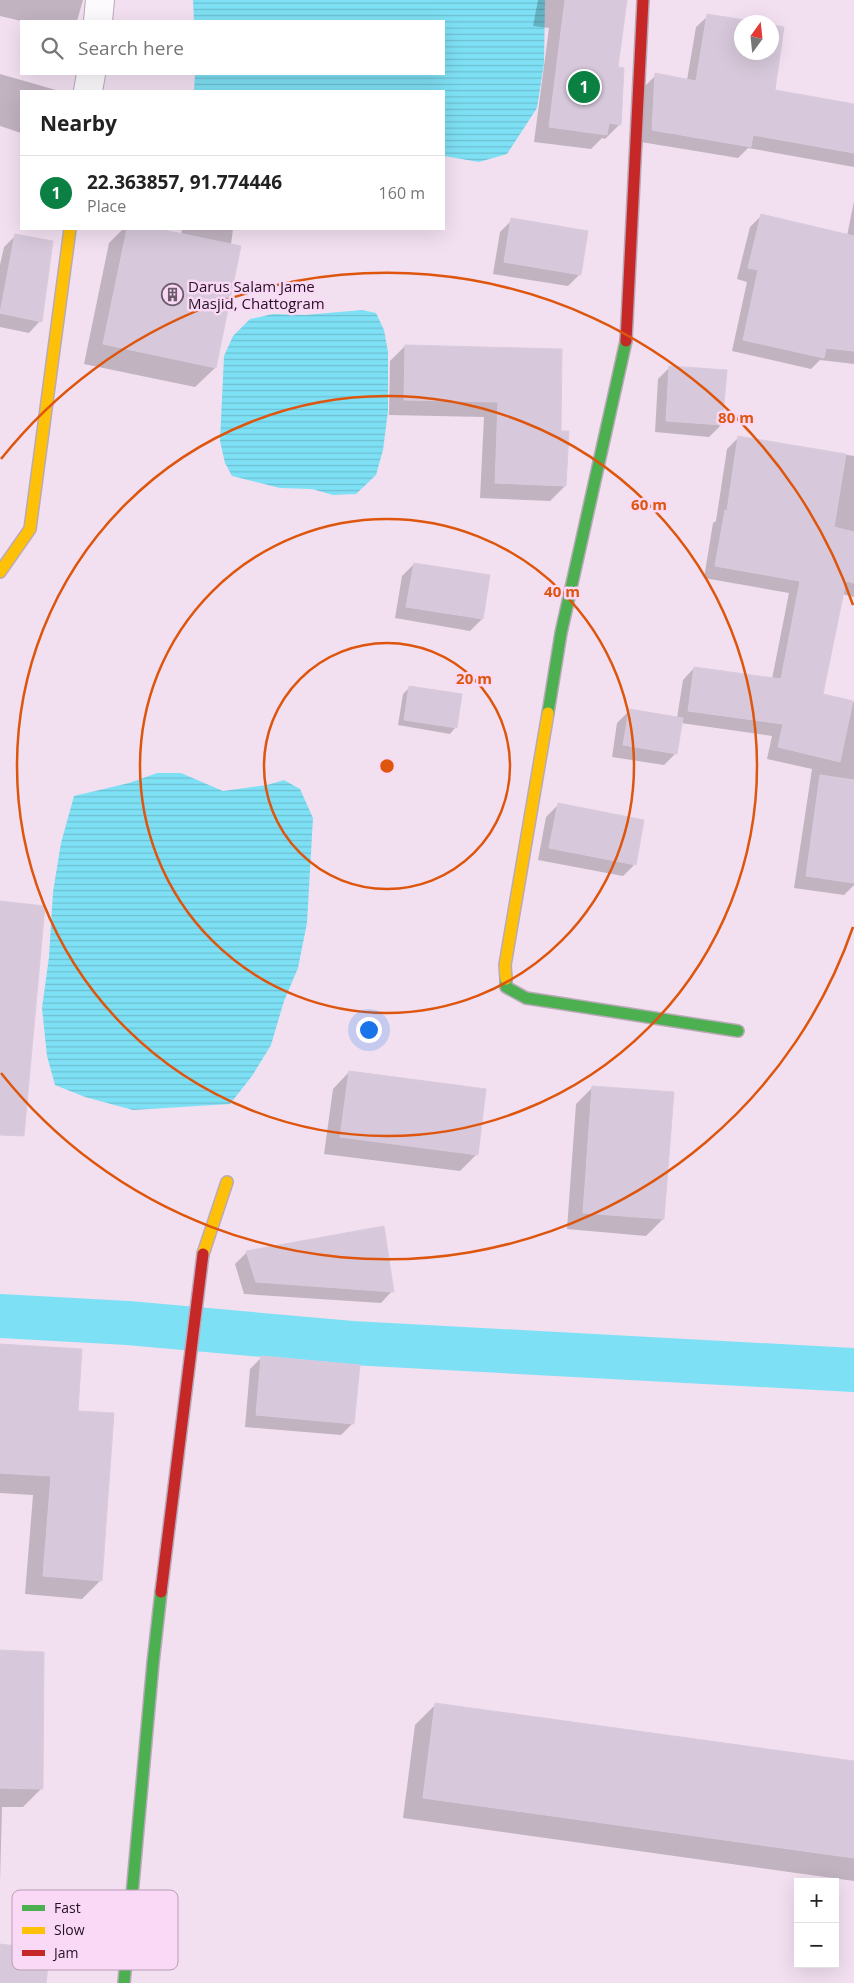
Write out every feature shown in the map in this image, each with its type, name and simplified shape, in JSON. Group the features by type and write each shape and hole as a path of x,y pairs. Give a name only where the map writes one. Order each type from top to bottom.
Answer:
{"street":[{"path":"98,20 100,0"},
{"path":"643,0 627,335 561,633 505,965 506,987 526,998 738,1031"},
{"path":"88,90 91,75"},
{"path":"0,572 30,529 70,230"},
{"path":"132,1890 153,1663 203,1252 227,1182"},
{"path":"124,1983 125,1970"}],"water":[{"path":"193,0 545,0 544,63 537,108 507,154 479,162 445,156 445,90 194,90 195,75 445,75 445,20 194,20"},
{"path":"362,310 376,313 384,330 388,352 388,411 383,450 376,475 356,494 333,495 312,489 280,488 232,476 225,463 220,441 224,356 233,336 250,319 273,314 305,315"},
{"path":"157,773 181,773 223,791 267,785 284,780 300,789 313,818 307,923 298,968 284,1001 271,1045 252,1076 230,1104 133,1110 85,1097 55,1085 47,1056 42,1008 49,957 53,892 61,843 74,796 129,783"}],"building":[{"path":"565,0 627,0 618,67 624,68 621,125 609,123 607,135 549,127"},
{"path":"707,14 734,18 734,60 779,60 779,26 784,27 775,90 854,104 854,153 753,135 751,147 652,130 655,73 696,81"},
{"path":"761,214 854,236 854,351 826,348 824,358 743,340 758,270 748,268"},
{"path":"511,218 588,231 581,275 504,262"},
{"name":"Darus Salam Jame Masjid, Chattogram","path":"127,230 164,230 241,246 216,368 103,344"},
{"path":"15,234 53,241 42,322 0,313"},
{"path":"405,345 562,349 561,431 569,431 566,486 495,483 498,402 404,400"},
{"path":"669,366 727,370 722,425 666,421"},
{"path":"738,436 846,454 834,527 854,532 854,583 846,581 823,694 853,701 840,762 778,747 783,724 688,711 694,667 781,679 800,581 715,566 725,510 727,511"},
{"path":"414,563 490,575 483,619 406,607"},
{"path":"409,686 462,694 457,728 404,720"},
{"path":"629,709 683,718 677,754 623,745"},
{"path":"820,775 854,780 854,883 806,876"},
{"path":"558,803 644,820 636,865 549,848"},
{"path":"0,901 45,906 24,1136 0,1135"},
{"path":"349,1071 486,1089 478,1155 340,1137"},
{"path":"592,1086 674,1092 664,1219 583,1213"},
{"path":"384,1226 394,1292 256,1282 246,1251"},
{"path":"0,1344 82,1349 78,1411 114,1413 102,1581 43,1576 51,1476 0,1473"},
{"path":"261,1356 360,1365 354,1424 256,1415"},
{"path":"0,1650 44,1652 43,1789 0,1788"},
{"path":"435,1703 854,1761 854,1858 423,1798"},
{"path":"0,1944 12,1945 12,1970 48,1970 46,1983 0,1983"}],"waterway":[{"path":"0,1316 128,1323 352,1343 854,1370"}],"traffic: fast":[{"path":"548,713 561,633 626,341"},
{"path":"506,979 506,987 526,998 738,1031"},
{"path":"132,1890 161,1592"},
{"path":"124,1983 125,1970"}],"traffic: slow":[{"path":"0,572 30,529 70,230"},
{"path":"506,979 505,965 548,713"},
{"path":"203,1254 227,1182"}],"traffic: jam":[{"path":"626,341 643,0"},
{"path":"161,1592 203,1254"}],"place":[{"name":"22.363857, 91.774446","path":"584,87"},
{"name":"Darus Salam Jame Masjid, Chattogram","path":"172,295"}]}
